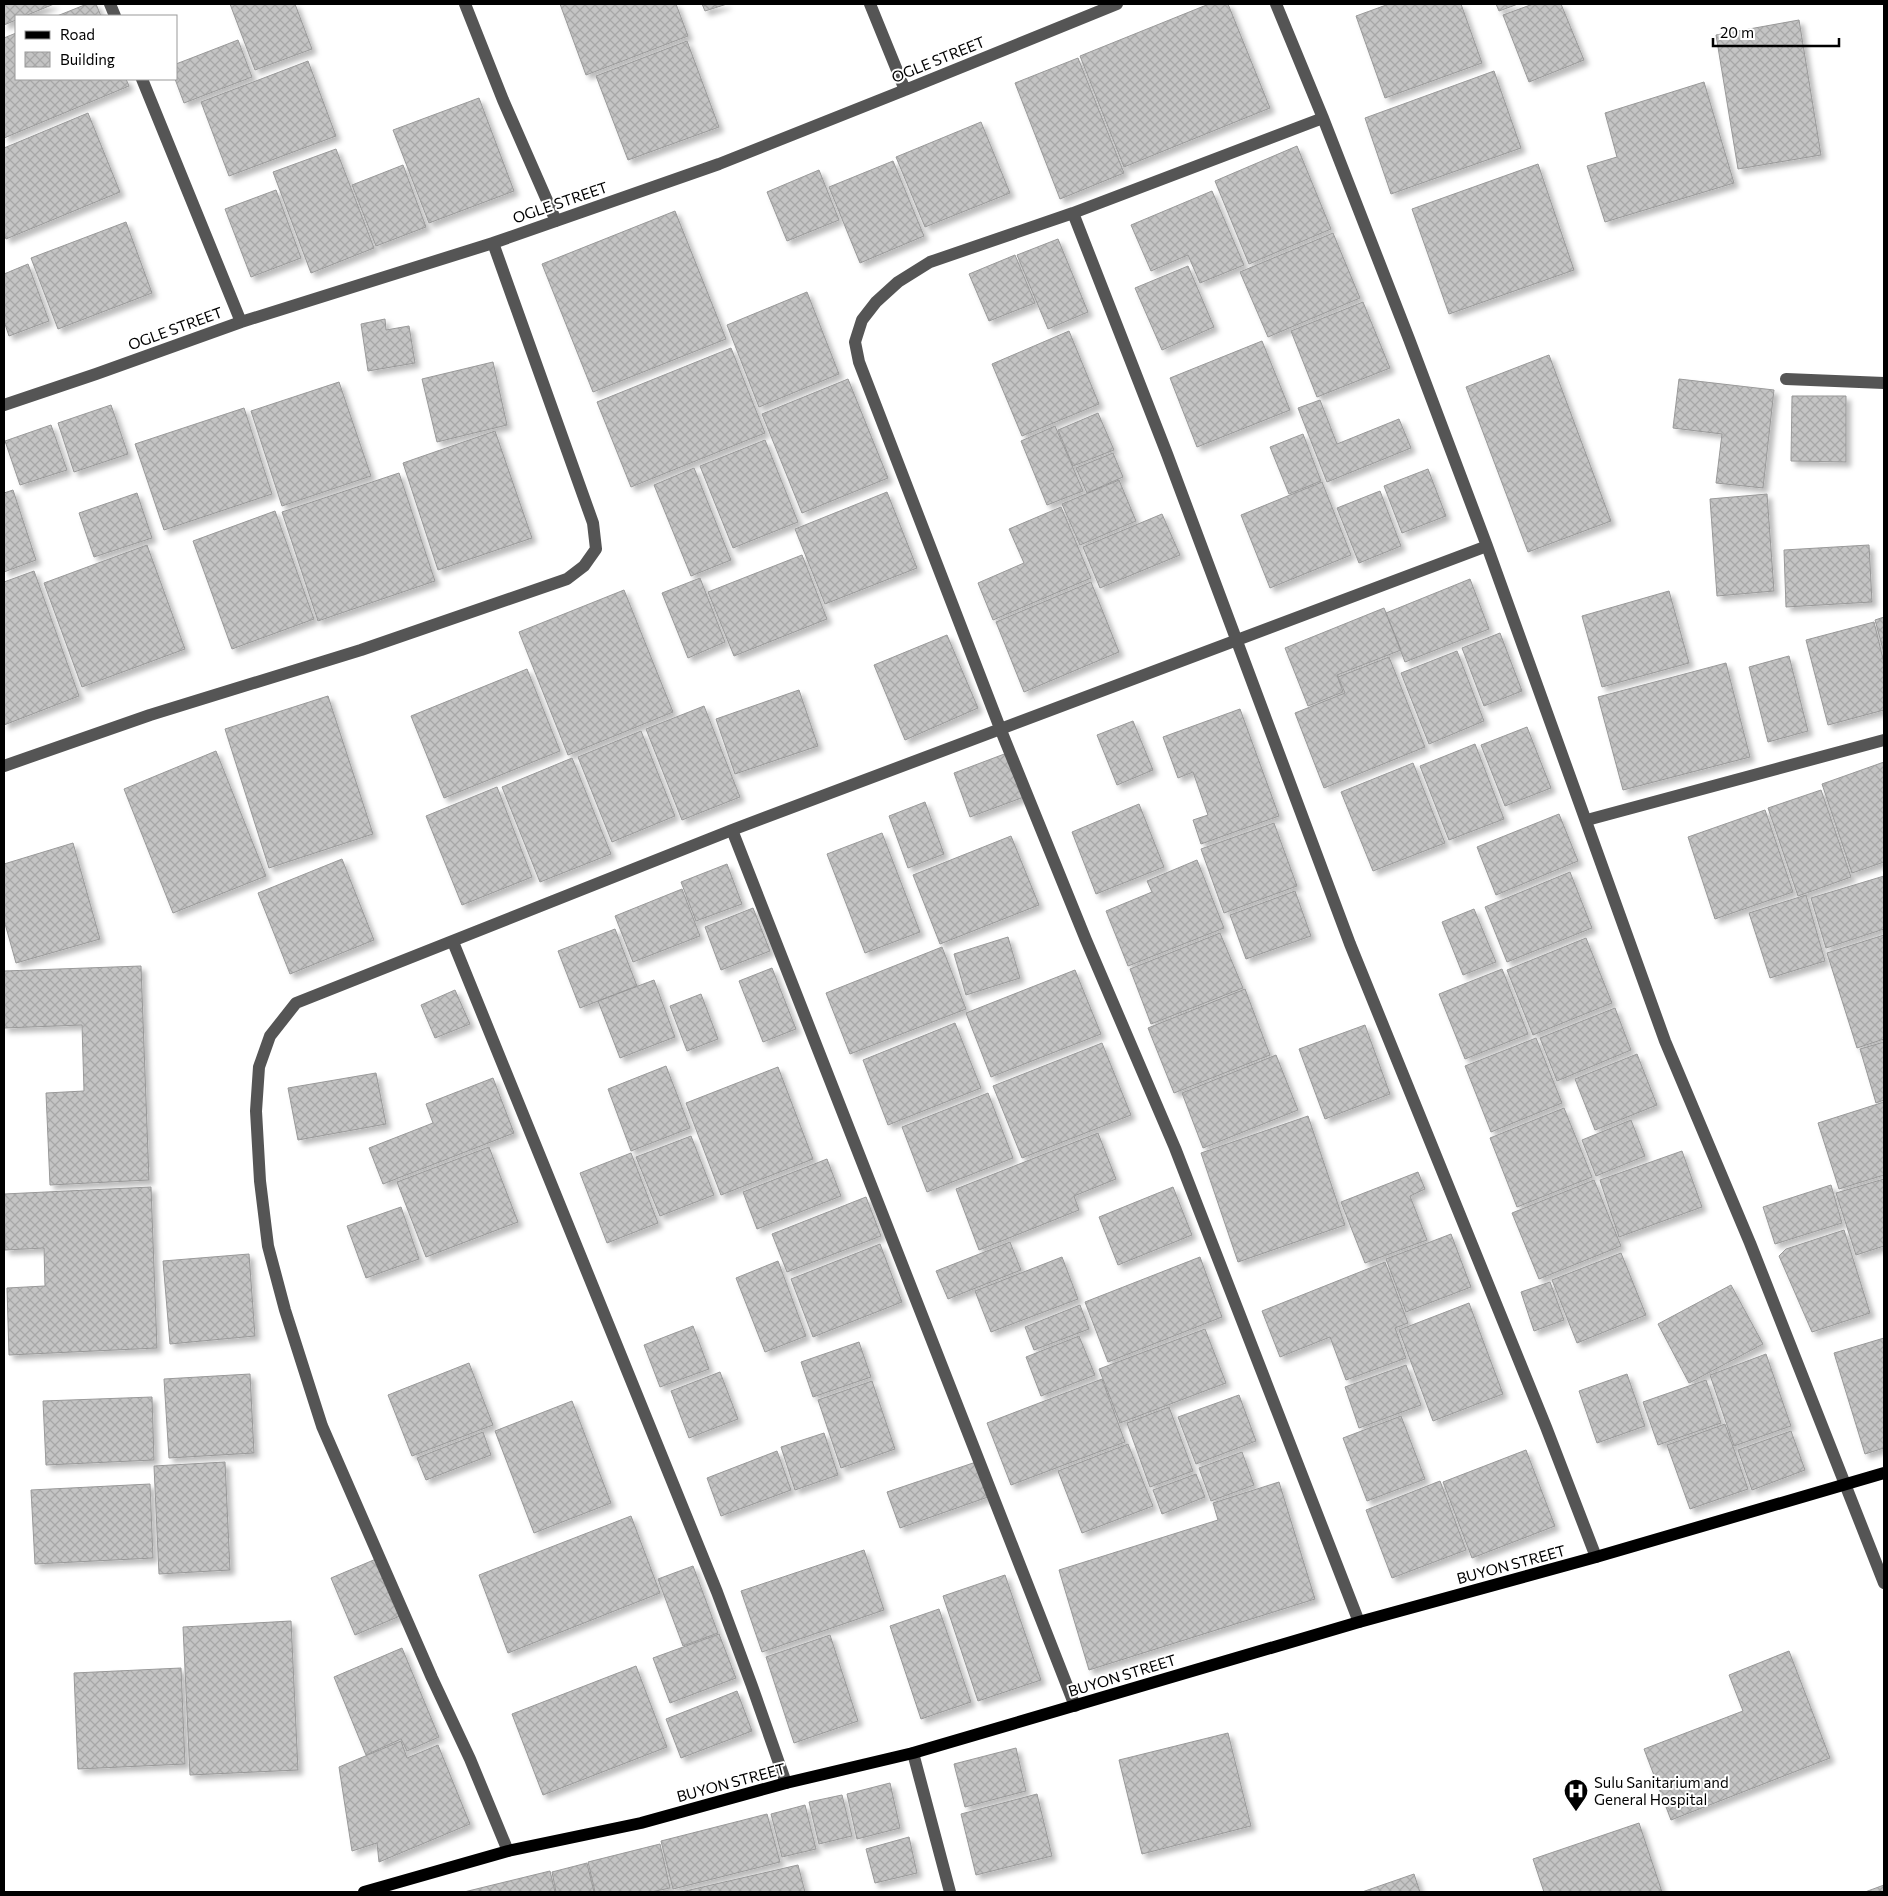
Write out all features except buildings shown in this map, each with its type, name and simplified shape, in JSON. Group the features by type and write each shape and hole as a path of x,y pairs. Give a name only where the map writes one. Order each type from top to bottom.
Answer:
{"main road":[{"name":"BUYON STREET","path":"364,1892 508,1851 641,1824 786,1783 913,1753 1359,1622 1596,1557 1884,1473"}],"street":[{"path":"465,4 556,221"},
{"path":"870,4 905,90"},
{"name":"OGLE STREET","path":"4,405 241,322 493,243 719,164 1117,4"},
{"path":"1276,4 1323,118 1487,546 1665,1040 1754,1252 1884,1583"},
{"path":"142,80 241,322"},
{"path":"1323,118 1073,213 930,262 898,282 876,302 862,320 855,342 859,362 1000,728 1086,940 1175,1148 1359,1622"},
{"path":"1073,213 1167,454 1350,944 1546,1427 1596,1557"},
{"path":"4,766 150,715 361,650 567,579 584,566 596,549 593,523 493,243"},
{"path":"1786,379 1884,383"},
{"path":"508,1851 470,1759 432,1678 322,1426 285,1310 268,1246 259,1172 256,1111 259,1067 270,1036 296,1003 732,830 1487,546"},
{"path":"1587,820 1884,740"},
{"path":"732,830 1074,1706"},
{"path":"453,942 717,1592 786,1783"},
{"path":"913,1753 950,1892"}],"place":[{"name":"Sulu Sanitarium and General Hospital","path":"1576,1812"}]}
